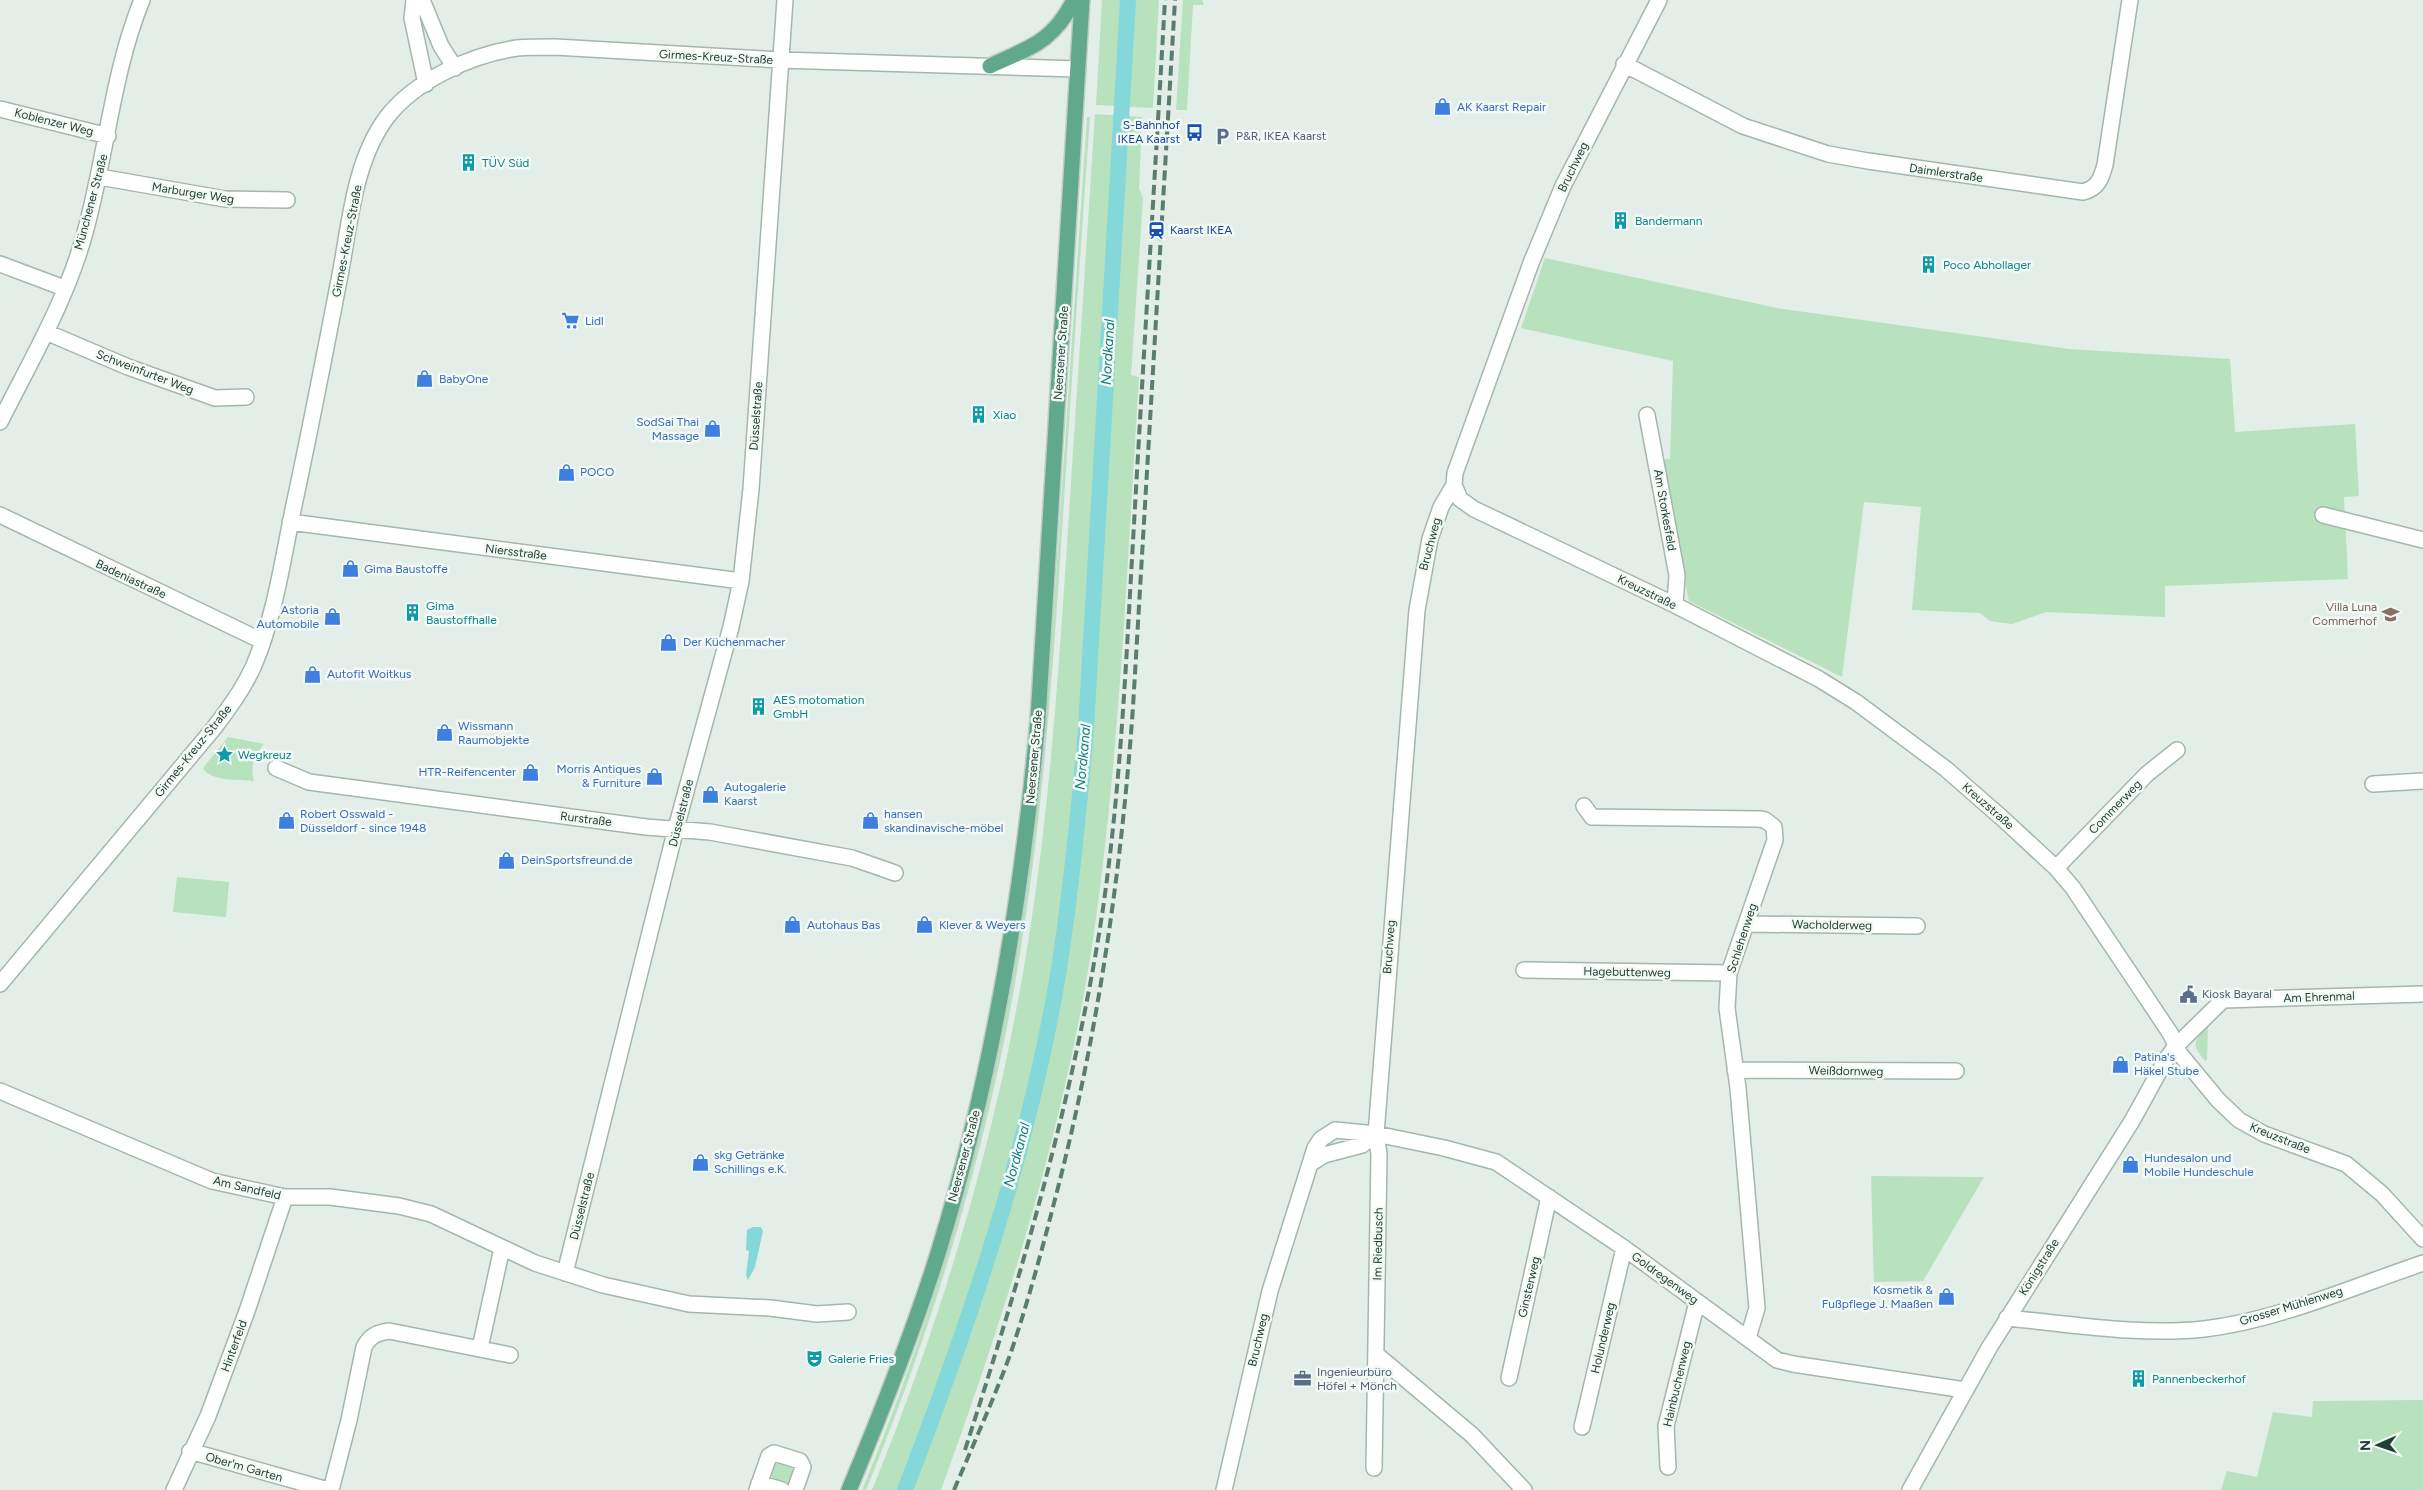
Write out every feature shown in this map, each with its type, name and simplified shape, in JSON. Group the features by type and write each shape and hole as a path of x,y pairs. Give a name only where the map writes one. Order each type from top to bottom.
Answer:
{"main road":[{"path":"990,66 1032,46 1049,35 1061,23 1074,0"},
{"name":"Neersener Straße","path":"849,1490 903,1354 939,1250 970,1138 1011,940 1026,834 1038,718 1082,0"}],"street":[{"name":"Münchener Straße","path":"0,422 46,332 84,238 100,177 124,52 142,0"},
{"path":"414,0 412,18 426,84"},
{"path":"422,0 441,46 455,68"},
{"name":"Düsselstraße","path":"565,1273 676,828 731,627 741,581 763,331 785,0"},
{"name":"Bruchweg","path":"1224,1490 1270,1290 1318,1143 1330,1132 1340,1130 1376,1134 1417,610 1430,539 1441,507 1454,485 1455,473 1534,257 1563,186 1624,64 1659,0"},
{"name":"Daimlerstraße","path":"1624,64 1743,126 1828,154 1868,162 2083,192 2091,190 2098,184 2105,165 2130,0"},
{"name":"Girmes-Kreuz-Straße","path":"0,984 214,728 244,685 262,641 274,602 360,175 370,149 388,116 408,97 426,84 455,68 506,50 537,47 780,60 1078,69"},
{"name":"Koblenzer Weg","path":"0,109 108,136"},
{"name":"Marburger Weg","path":"100,177 225,199 287,200"},
{"path":"0,264 64,288"},
{"name":"Schweinfurter Weg","path":"46,332 128,367 215,398 246,397"},
{"name":"Am Storkesfeld","path":"1647,415 1677,576 1675,605"},
{"name":"Kreuzstraße","path":"1454,485 1460,499 1474,509 1675,605 1819,679 1856,702 1946,769 2056,868 2073,888 2170,1033 2175,1047 2218,1100 2239,1120 2264,1134 2346,1164 2382,1194 2423,1239"},
{"path":"2323,514 2423,540"},
{"name":"Badeniastraße","path":"0,515 262,641"},
{"name":"Niersstraße","path":"290,522 741,581"},
{"name":"Commerweg","path":"2056,868 2147,774 2177,750"},
{"name":"Rurstraße","path":"276,768 309,782 646,827 710,832 852,858 895,873"},
{"path":"2373,784 2423,781"},
{"name":"Schlehenweg","path":"1584,806 1592,817 1759,819 1770,822 1776,834 1729,973 1727,1008 1735,1070 1757,1308 1748,1338"},
{"name":"Wacholderweg","path":"1746,924 1917,926"},
{"name":"Hagebuttenweg","path":"1524,970 1729,973"},
{"name":"Am Ehrenmal","path":"2175,1047 2223,1000 2423,994"},
{"name":"Königstraße","path":"1910,1490 2007,1318 2132,1120 2165,1061 2175,1047"},
{"name":"Weißdornweg","path":"1735,1070 1956,1072"},
{"name":"Am Sandfeld","path":"0,1091 212,1181 285,1197 330,1197 399,1206 430,1214 535,1264 565,1273"},
{"path":"1310,1164 1324,1155 1362,1145 1376,1134"},
{"name":"Goldregenweg","path":"1376,1134 1444,1148 1496,1162 1624,1248 1777,1360 1965,1390"},
{"name":"Im Riedbusch","path":"1374,1468 1378,1355 1379,1154 1376,1134"},
{"name":"Hinterfeld","path":"174,1490 190,1451 208,1416 247,1311 285,1197"},
{"name":"Ginsterweg","path":"1509,1378 1549,1197"},
{"path":"480,1348 502,1248"},
{"name":"Holunderweg","path":"1582,1427 1624,1248"},
{"name":"Grosser Mühlenweg","path":"2007,1318 2149,1331 2210,1328 2272,1315 2423,1263"},
{"path":"565,1273 613,1288 689,1304 770,1308 817,1314 848,1312"},
{"name":"Hainbuchenweg","path":"1668,1467 1666,1426 1697,1302"},
{"path":"330,1490 349,1420 364,1347 369,1338 378,1332 389,1331 510,1355"},
{"path":"1378,1355 1472,1435 1524,1490"},
{"name":"Ober'm Garten","path":"190,1451 330,1490"},
{"path":"782,1490 758,1486 769,1456 774,1453 800,1462 803,1467 795,1490"}],"green space":[{"path":"1102,0 1159,0 1153,108 1096,105"},
{"path":"1183,0 1202,0 1204,5 1193,5 1187,110 1176,110"},
{"path":"1095,114 1142,117 1139,188 1143,198 1131,375 1139,377 1122,659 1110,800 1093,940 1081,1011 1066,1080 1030,1219 988,1355 941,1490 872,1490 923,1357 966,1221 1001,1083 1028,943 1048,788 1057,685"},
{"path":"1087,117 1090,117 1048,725 1034,855 1015,983 990,1104 945,1272 888,1436 866,1490 862,1490 913,1356 957,1218 992,1078 1007,1008 1019,937 1027,885 1049,675"},
{"path":"1545,258 1777,308 2069,349 2230,359 2235,432 2355,424 2359,496 2344,497 2348,579 2165,586 2165,617 2046,612 2012,624 1990,621 1980,613 1912,610 1921,507 1864,502 1842,677 1689,601 1659,460 1670,459 1673,361 1521,328"},
{"path":"228,737 264,744 254,761 252,770 254,781 219,778 212,776 203,768"},
{"path":"177,877 229,882 226,917 173,912"},
{"path":"2208,1025 2207,1060 2205,1061 2197,1050 2196,1043"},
{"path":"1871,1176 1984,1177 1923,1281 1874,1282"},
{"path":"2423,1400 2423,1490 2221,1490 2227,1471 2257,1477 2273,1412 2312,1417 2313,1401"},
{"path":"782,1462 790,1465 793,1473 790,1481 782,1484 774,1481 771,1473 774,1465"}],"water":[{"path":"753,1227 761,1227 763,1231 755,1267 748,1280 746,1275 749,1251 746,1250 747,1230"}],"waterway":[{"name":"Nordkanal","path":"905,1490 974,1301 1013,1172 1045,1041 1063,944 1086,728 1128,0"}],"railway":[{"path":"965,1450 1024,1257 1059,1126 1088,995 1107,878 1118,777 1125,676 1165,0"},
{"path":"954,1490 1010,1355 1034,1279 1083,1080 1105,957 1122,832 1133,707 1175,0"}],"place":[{"name":"AK Kaarst Repair","path":"1443,107"},
{"name":"S-Bahnhof IKEA Kaarst","path":"1194,132"},
{"name":"P&R, IKEA Kaarst","path":"1222,136"},
{"name":"TÜV Süd","path":"468,163"},
{"name":"Bandermann","path":"1621,221"},
{"name":"Kaarst IKEA","path":"1156,230"},
{"name":"Poco Abhollager","path":"1929,265"},
{"name":"Lidl","path":"571,321"},
{"name":"BabyOne","path":"425,379"},
{"name":"Xiao","path":"979,415"},
{"name":"SodSai Thai Massage","path":"713,429"},
{"name":"POCO","path":"566,472"},
{"name":"Gima Baustoffe","path":"350,569"},
{"name":"Gima Baustoffhalle","path":"412,613"},
{"name":"Villa Luna Commerhof","path":"2391,614"},
{"name":"Astoria Automobile","path":"333,617"},
{"name":"Der Küchenmacher","path":"669,642"},
{"name":"Autofit Woitkus","path":"313,674"},
{"name":"AES motomation GmbH","path":"759,707"},
{"name":"Wissmann Raumobjekte","path":"444,733"},
{"name":"Wegkreuz","path":"224,755"},
{"name":"HTR-Reifencenter","path":"530,772"},
{"name":"Morris Antiques & Furniture","path":"655,776"},
{"name":"Autogalerie Kaarst","path":"710,794"},
{"name":"Robert Osswald - Düsseldorf - since 1948","path":"286,821"},
{"name":"hansen skandinavische-möbel","path":"870,821"},
{"name":"DeinSportsfreund.de","path":"507,860"},
{"name":"Autohaus Bas","path":"793,925"},
{"name":"Klever & Weyers","path":"925,925"},
{"name":"Kiosk Bayaral","path":"2188,994"},
{"name":"Patina's Häkel Stube","path":"2120,1064"},
{"name":"skg Getränke Schillings e.K.","path":"700,1162"},
{"name":"Hundesalon und Mobile Hundeschule","path":"2130,1165"},
{"name":"Kosmetik & Fußpflege J. Maaßen","path":"1947,1297"},
{"name":"Galerie Fries","path":"814,1359"},
{"name":"Ingenieurbüro Höfel + Mönch","path":"1303,1379"},
{"name":"Pannenbeckerhof","path":"2138,1379"}]}
